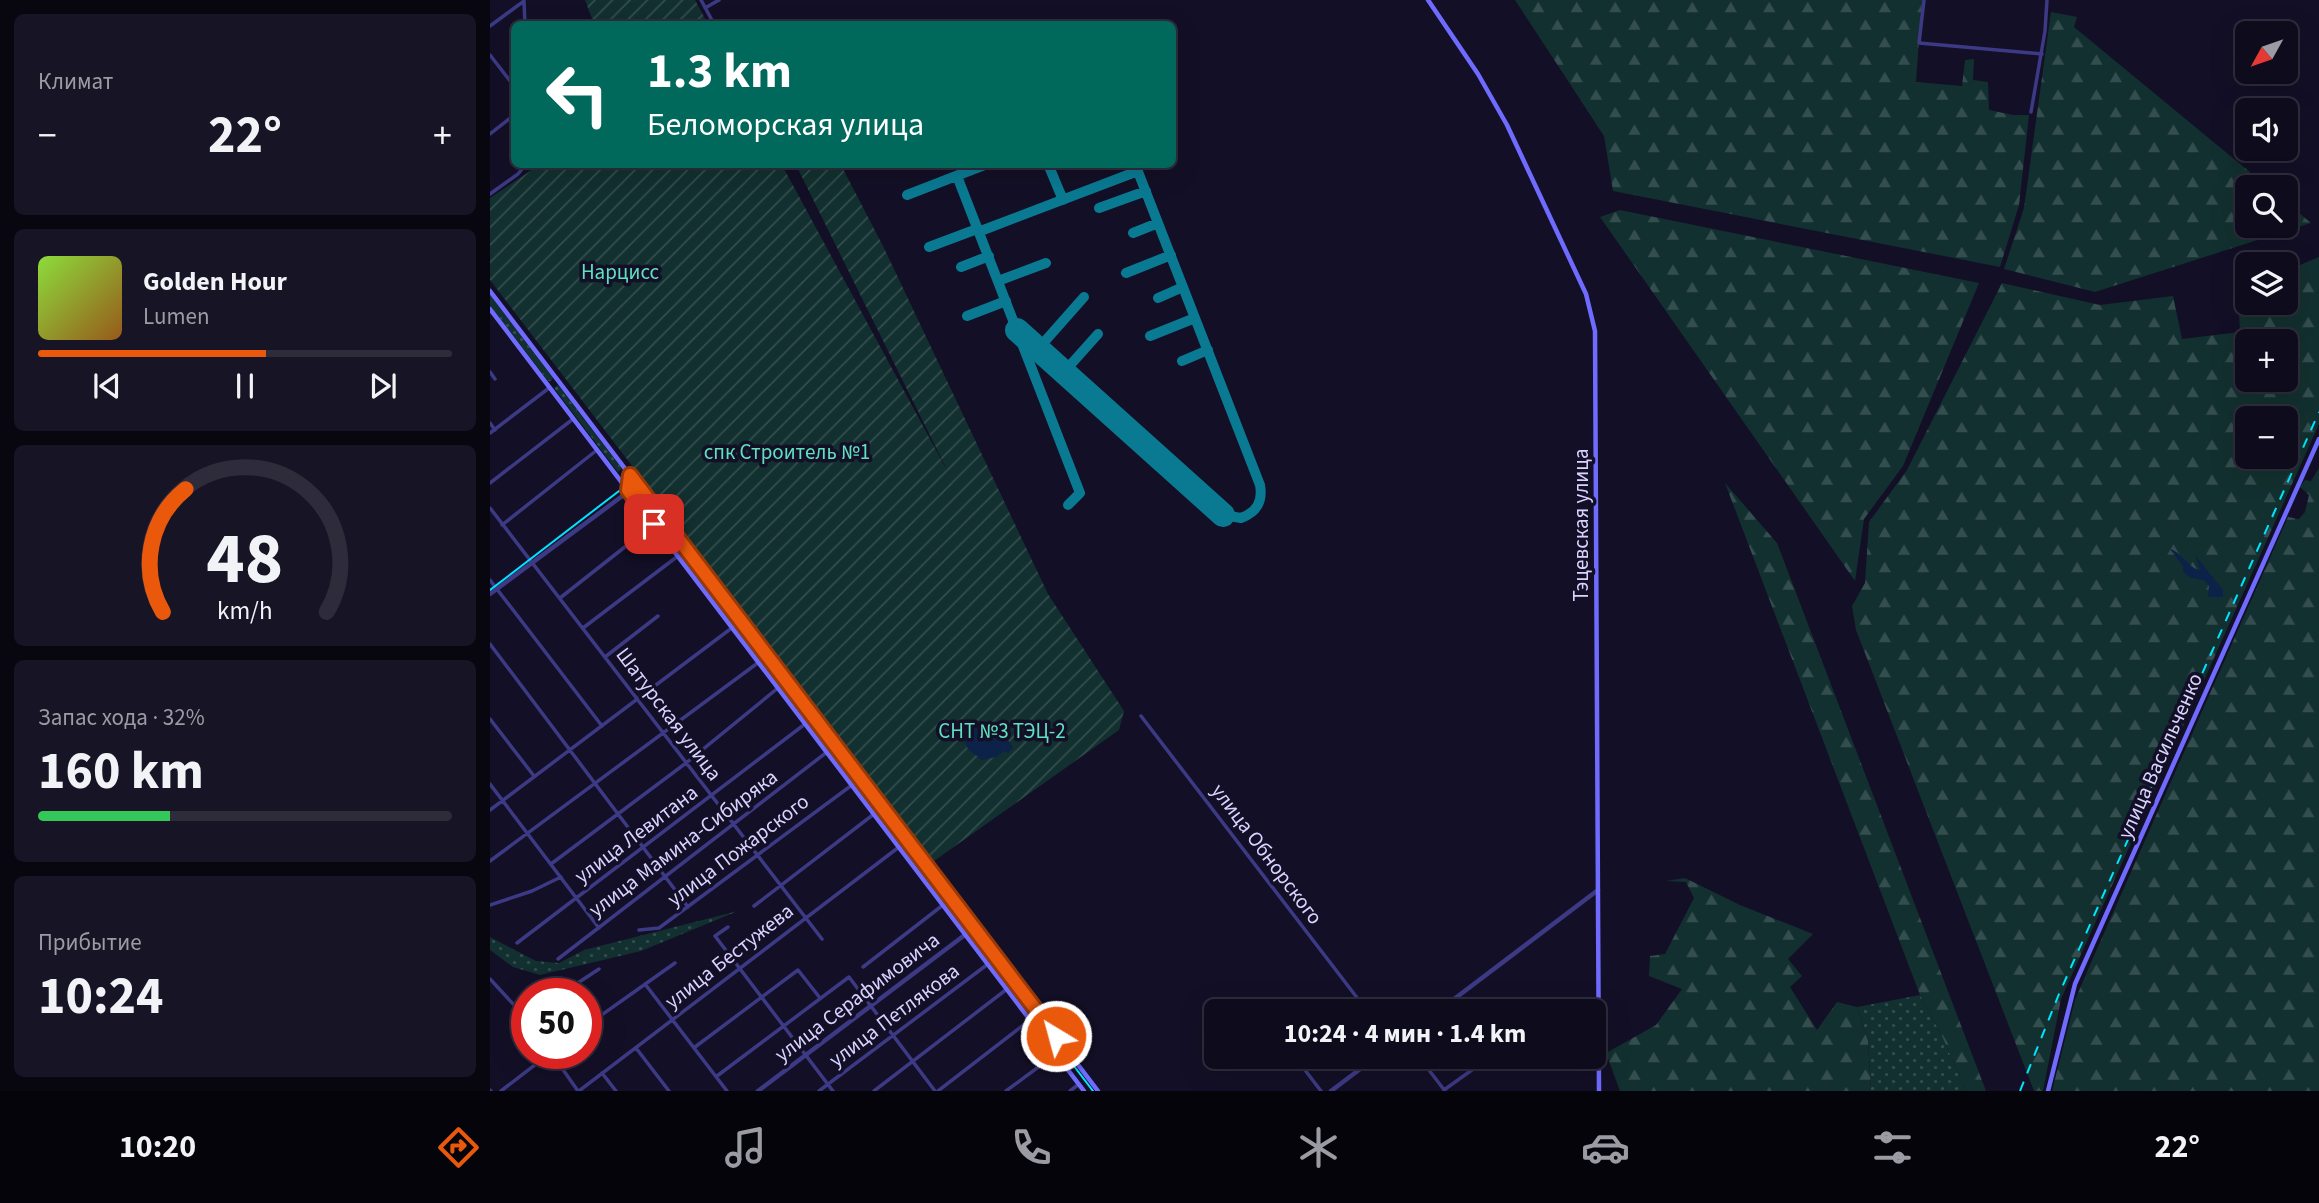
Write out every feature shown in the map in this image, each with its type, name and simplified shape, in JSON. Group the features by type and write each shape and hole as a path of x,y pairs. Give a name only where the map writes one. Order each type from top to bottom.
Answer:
{"main road":[{"name":"Тэцевская улица","path":"1428,0 1478,74 1507,125 1592,314 1596,346 1600,1091"},
{"path":"490,291 1098,1091"},
{"path":"490,309 1084,1091"},
{"path":"549,388 558,381"},
{"name":"улица Васильченко","path":"2048,1091 2075,984 2319,439"},
{"path":"1072,1074 1081,1068"}],"street":[{"path":"517,0 524,1"},
{"path":"701,0 712,21"},
{"path":"705,8 719,0"},
{"path":"1924,0 1919,43 2042,54"},
{"path":"2031,112 2042,54 2047,0"},
{"path":"524,1 525,21"},
{"path":"490,26 524,1"},
{"path":"490,55 511,82"},
{"path":"490,126 492,132 511,117"},
{"path":"490,194 523,168"},
{"path":"490,372 495,379"},
{"path":"490,433 549,388"},
{"path":"490,484 573,419"},
{"path":"490,423 495,430"},
{"path":"502,525 597,450"},
{"path":"490,594 628,490 630,475"},
{"name":"Шатурская улица","path":"490,508 822,939"},
{"path":"561,598 654,524"},
{"path":"583,628 678,556"},
{"path":"490,580 602,726"},
{"path":"605,657 658,617"},
{"path":"490,810 741,621"},
{"path":"490,644 688,907"},
{"path":"490,862 759,662"},
{"path":"551,864 686,763 778,688"},
{"name":"улица Обнорского","path":"1141,716 1358,999"},
{"path":"490,719 534,777"},
{"name":"улица Левитана","path":"517,943 805,724"},
{"name":"улица Мамина-Сибиряка","path":"558,959 827,752"},
{"path":"490,783 599,928"},
{"name":"улица Пожарского","path":"639,930 659,928 852,785"},
{"path":"754,906 874,814"},
{"name":"улица Бестужева","path":"579,1091 738,967 899,847"},
{"path":"490,905 532,891 561,877"},
{"path":"1454,999 1599,889"},
{"path":"863,967 943,905"},
{"path":"728,927 715,936 833,1091"},
{"name":"улица Серафимовича","path":"758,1091 974,928"},
{"path":"602,1015 675,963"},
{"name":"улица Петлякова","path":"819,1091 988,964"},
{"path":"585,978 599,969"},
{"path":"695,1047 797,970 820,998"},
{"path":"717,1076 849,977 937,1091 1030,1020"},
{"path":"490,979 511,1002"},
{"path":"645,984 727,1091"},
{"path":"874,1091 1007,989"},
{"path":"636,1048 669,1091"},
{"path":"1006,1091 1056,1054"},
{"path":"501,1091 530,1069"},
{"path":"562,1069 579,1091"},
{"path":"1304,1069 1321,1091"},
{"path":"1331,1091 1360,1069"},
{"path":"1428,1069 1445,1091 1474,1069"},
{"path":"602,1073 616,1091"},
{"path":"1070,1091 1079,1084"},
{"path":"1594,1091 1600,1091"}],"green space":[{"path":"585,0 695,0 706,21 593,21"},
{"path":"1515,0 1922,0 1916,82 1962,86 1965,60 1974,59 1973,80 1988,82 1989,110 2029,115 2019,205 2000,267 1613,191 1604,136"},
{"path":"2051,12 2077,17 2074,27 2253,175 2235,175 2235,238 2264,238 2095,292 2004,269 2024,208"},
{"path":"535,168 784,168 949,474 797,168 843,168 884,248 1048,594 1124,711 1119,730 934,861 490,280 490,198"},
{"path":"1620,210 1979,283 1903,466 1864,519 1855,581 1600,217"},
{"path":"2298,212 2311,223 2298,227"},
{"path":"2319,257 2319,424 2061,999 2043,1091 2034,1091 1856,630 1852,606 1865,583 1869,522 1907,470 2002,283 2100,305 2173,296 2182,339 2235,333 2235,392 2298,392 2298,329 2240,329 2239,315 2298,315 2298,266"},
{"path":"490,295 553,378 551,381 548,381 490,305"},
{"path":"558,385 622,469 618,472 554,388"},
{"path":"2319,468 2319,1091 2052,1091 2075,1000 2288,517 2299,519 2305,512 2309,495 2300,487 2305,480 2311,481"},
{"path":"1725,483 1777,543 1986,1091 1966,1091 1942,1036 1920,995"},
{"path":"636,485 739,622 733,626 631,490"},
{"path":"741,624 971,928 966,933 735,629"},
{"path":"1685,878 1740,905 1813,934 1788,959 1802,976 1790,987 1817,1030 1837,1002 1857,1007 1868,1041 1871,1091 1620,1091 1606,1053 1656,1025 1682,989 1649,976 1650,956 1665,954 1694,898 1686,882 1666,881"},
{"path":"738,911 641,951 540,975 513,967 490,950 490,937 536,961 559,963 584,950"},
{"path":"1920,995 1942,1036 1966,1091 1871,1091 1868,1041 1857,1007"}],"water":[{"path":"2170,549 2200,570 2195,555 2223,590 2223,597 2208,597 2209,586 2204,580 2191,578 2183,572 2183,566"},
{"path":"977,726 991,739 1005,735 1013,748 1008,753 1004,751 996,757 982,760 968,749 963,738 971,728"}],"taxiway":[{"path":"907,195 977,168"},
{"path":"1050,168 1063,200"},
{"path":"1137,168 1260,485 1260,501 1251,513 1241,518 1223,515"},
{"path":"978,232 1138,171"},
{"path":"957,176 1080,493 1068,505"},
{"path":"1099,208 1146,191"},
{"path":"1133,233 1158,223"},
{"path":"929,247 977,229"},
{"path":"1126,273 1171,255"},
{"path":"961,267 989,256"},
{"path":"998,281 1046,263"},
{"path":"1158,298 1183,287"},
{"path":"1038,349 1084,297"},
{"path":"967,316 1006,301"},
{"path":"1150,336 1195,318"},
{"path":"1064,372 1098,334"},
{"path":"1182,361 1208,350"}],"runway":[{"path":"1017,330 1223,515"}],"tram line":[{"path":"490,590 619,491 631,489 639,494 1093,1091"}],"railway":[{"path":"2020,1091 2059,994 2319,412"}],"route":[{"path":"654,524 628,490 630,475 1056,1036"}],"park label":[{"name":"Нарцисс","path":"620,272"},
{"name":"спк Строитель №1","path":"787,452"},
{"name":"СНТ №3 ТЭЦ-2","path":"1002,731"}]}
